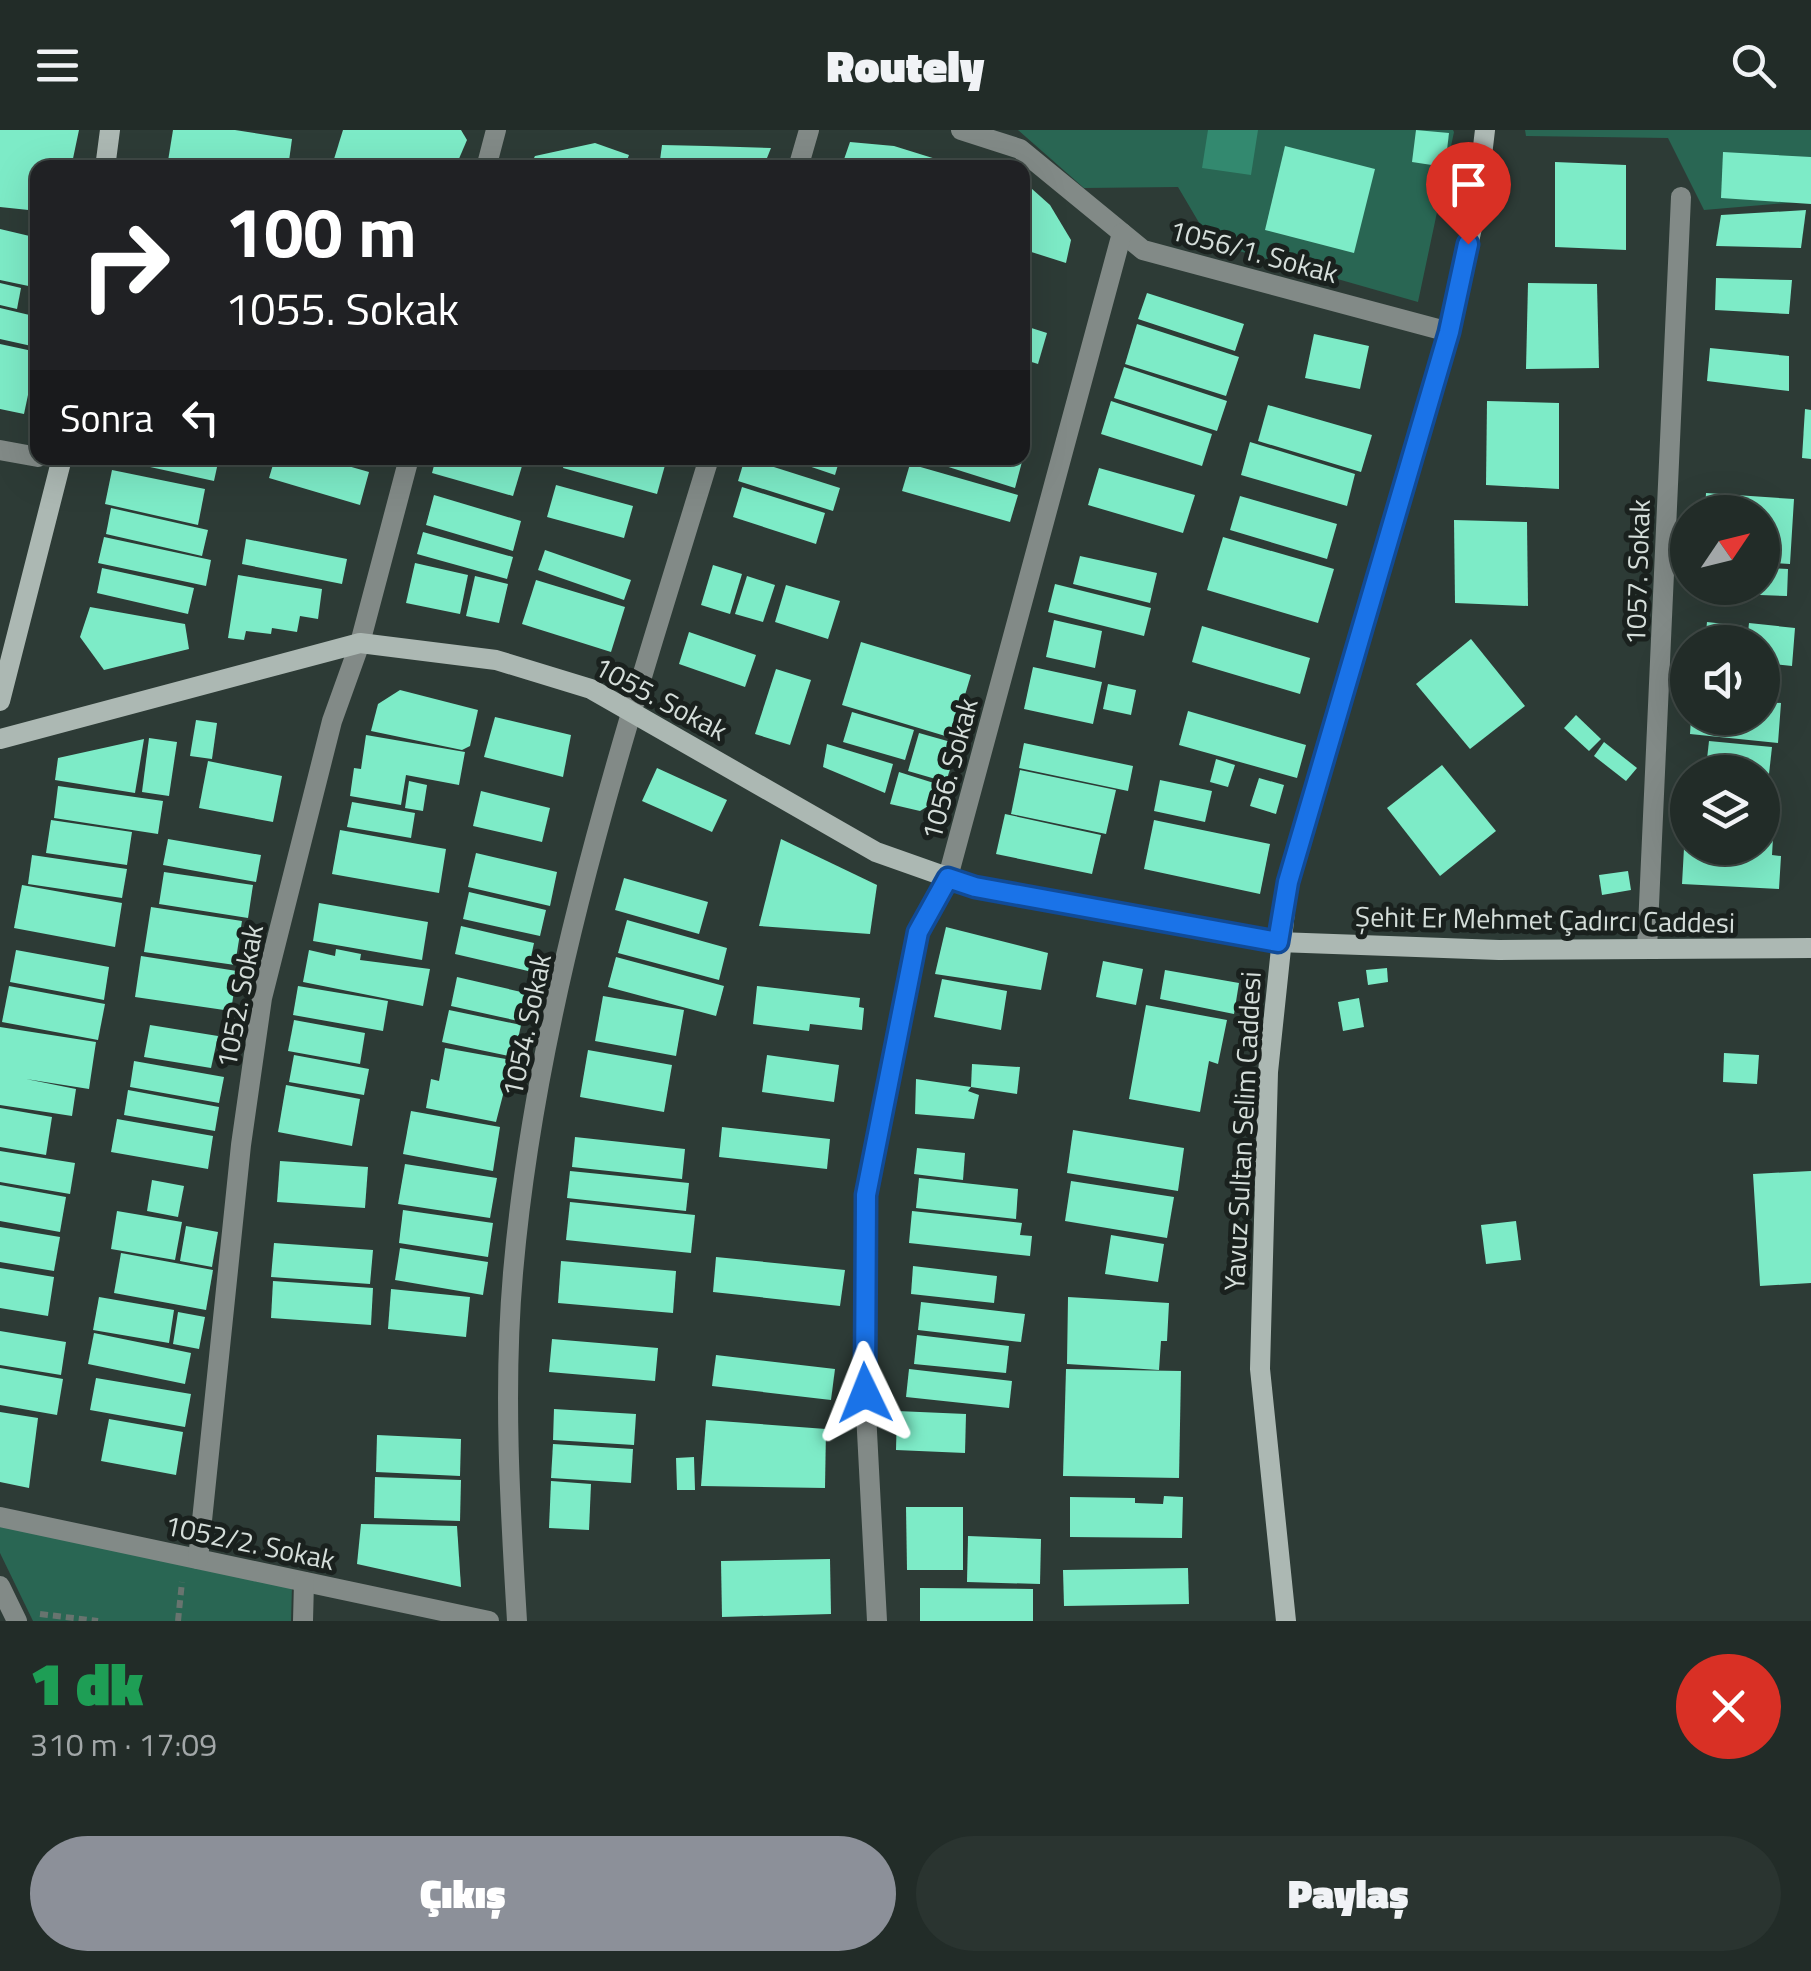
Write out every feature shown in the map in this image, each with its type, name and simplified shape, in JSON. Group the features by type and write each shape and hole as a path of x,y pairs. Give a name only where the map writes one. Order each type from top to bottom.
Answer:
{"main road":[{"path":"106,160 110,130"},
{"name":"Yavuz Sultan Selim Caddesi","path":"1286,1621 1260,1368 1268,1072 1278,942 1288,882 1449,332 1474,214 1485,130"},
{"path":"0,702 61,465"},
{"name":"1055. Sokak","path":"0,739 360,643 496,660 556,676 632,709 876,852 948,878 975,887 1278,942"},
{"name":"Şehit Er Mehmet Çadırcı Caddesi","path":"1278,942 1499,950 1811,948"}],"street":[{"path":"488,160 496,130"},
{"path":"800,160 809,130"},
{"name":"1056/1. Sokak","path":"961,130 1020,149 1143,250 1449,332"},
{"name":"1057. Sokak","path":"1647,949 1680,196"},
{"name":"1056. Sokak","path":"877,1621 863,1356 866,1195 918,932 948,878 1122,233"},
{"path":"0,450 30,456"},
{"name":"1052. Sokak","path":"191,1558 262,998 332,721 360,643 407,465"},
{"name":"1054. Sokak","path":"518,1621 509,1412 512,1276 522,1190 584,882 707,465"},
{"name":"1052/2. Sokak","path":"0,1517 489,1621"},
{"path":"303,1621 304,1582"},
{"path":"0,1586 21,1617"}],"path":[{"path":"178,1621 191,1558"},
{"path":"21,1617 98,1621"}],"shaded area":[{"path":"1018,130 1454,132 1418,302 1211,243 1178,187 1084,188"},
{"path":"1208,130 1258,130 1251,175 1202,168"},
{"path":"1525,130 1811,130 1811,201 1704,210 1668,138 1526,136"},
{"path":"0,1523 292,1585 291,1621 33,1621 0,1553"}],"building":[{"path":"0,130 79,130 73,160 30,160 30,210 0,207"},
{"path":"173,130 235,130 292,139 289,160 168,160"},
{"path":"343,130 461,130 467,140 458,160 334,159"},
{"path":"1416,130 1449,133 1445,167 1412,162"},
{"path":"850,142 894,146 939,160 844,160"},
{"path":"595,143 629,155 627,160 533,160 535,156"},
{"path":"662,145 771,148 766,160 660,160"},
{"path":"1285,146 1375,169 1354,253 1265,230"},
{"path":"1723,152 1811,157 1811,204 1721,198"},
{"path":"1555,162 1626,165 1626,250 1555,247"},
{"path":"1030,187 1050,205 1071,240 1066,263 1030,252"},
{"path":"1806,210 1801,248 1716,246 1721,215"},
{"path":"0,229 30,236 30,286 0,280"},
{"path":"1716,278 1792,280 1789,314 1715,310"},
{"path":"0,283 21,288 17,309 0,305"},
{"path":"1528,283 1597,284 1599,368 1526,369"},
{"path":"1147,293 1244,324 1235,351 1138,319"},
{"path":"0,308 30,315 30,346 0,339"},
{"path":"1137,324 1239,357 1226,396 1125,364"},
{"path":"1030,328 1047,333 1038,364 1030,362"},
{"path":"1314,334 1369,346 1360,389 1305,378"},
{"path":"0,344 30,350 30,385 24,414 0,409"},
{"path":"1710,348 1789,356 1789,391 1707,381"},
{"path":"1124,367 1227,401 1217,431 1114,398"},
{"path":"1111,401 1212,434 1202,466 1101,434"},
{"path":"1487,401 1559,403 1559,489 1486,485"},
{"path":"1268,405 1372,435 1361,472 1258,441"},
{"path":"1805,409 1811,410 1811,459 1802,458"},
{"path":"1250,442 1355,474 1347,506 1241,475"},
{"path":"141,465 217,465 214,481"},
{"path":"273,465 344,465 369,472 360,505 269,478"},
{"path":"434,465 522,466 513,496 432,473"},
{"path":"564,465 665,465 657,494 563,468"},
{"path":"743,465 767,465 840,488 833,511 738,481"},
{"path":"806,465 838,465 835,475"},
{"path":"910,465 913,465 1018,495 1010,522 902,491"},
{"path":"942,465 1021,465 1015,488"},
{"path":"1099,468 1195,495 1183,533 1088,505"},
{"path":"112,470 205,489 198,525 105,504"},
{"path":"556,485 633,506 624,538 547,517"},
{"path":"742,487 825,513 816,544 733,517"},
{"path":"434,495 521,521 513,551 426,525"},
{"path":"1240,496 1337,524 1327,559 1230,530"},
{"path":"1780,498 1794,499 1790,564 1780,563"},
{"path":"111,508 208,530 202,556 106,534"},
{"path":"1454,520 1527,522 1528,606 1455,603"},
{"path":"423,532 513,557 507,579 417,554"},
{"path":"104,537 211,560 206,586 98,563"},
{"path":"1223,537 1334,569 1318,623 1207,590"},
{"path":"246,539 347,559 342,584 242,564"},
{"path":"545,550 631,580 624,600 538,570"},
{"path":"1080,556 1157,573 1150,603 1073,584"},
{"path":"415,563 468,575 460,614 406,603"},
{"path":"713,565 742,574 730,614 701,605"},
{"path":"102,568 194,588 188,614 97,593"},
{"path":"1780,569 1788,569 1787,596 1780,596"},
{"path":"238,575 322,589 318,619 300,616 297,632 272,628 271,634 246,631 244,640 228,638"},
{"path":"475,576 508,584 499,623 466,616"},
{"path":"747,576 775,585 763,622 735,614"},
{"path":"536,580 625,607 611,652 522,624"},
{"path":"1055,584 1151,608 1144,636 1048,612"},
{"path":"786,585 840,601 828,639 775,622"},
{"path":"90,607 185,624 189,649 104,670 80,637"},
{"path":"1054,620 1102,631 1095,668 1046,657"},
{"path":"1202,626 1310,658 1300,694 1192,662"},
{"path":"1780,626 1795,628 1792,666 1780,665"},
{"path":"689,632 756,655 745,687 679,664"},
{"path":"1471,639 1525,706 1470,749 1416,684"},
{"path":"861,642 971,675 952,738 842,705"},
{"path":"1033,667 1102,682 1093,724 1024,709"},
{"path":"776,669 811,680 790,745 755,734"},
{"path":"1108,684 1136,690 1131,715 1103,709"},
{"path":"400,690 478,710 470,746 462,750 371,731 378,704"},
{"path":"1188,711 1306,745 1297,778 1179,745"},
{"path":"852,712 914,730 905,760 843,742"},
{"path":"1576,715 1601,739 1589,751 1564,728"},
{"path":"495,717 571,735 563,777 484,757"},
{"path":"196,720 217,723 212,759 190,756"},
{"path":"919,733 958,744 946,782 908,771"},
{"path":"366,735 465,752 459,785 406,775 401,805 350,796 354,768 361,769"},
{"path":"1700,735 1779,735 1778,743"},
{"path":"149,738 177,742 169,796 142,792"},
{"path":"144,739 135,793 55,780 58,758"},
{"path":"1709,741 1772,747 1771,755 1707,755"},
{"path":"1604,742 1637,768 1626,781 1594,756"},
{"path":"1024,743 1133,766 1128,791 1019,768"},
{"path":"827,744 893,764 885,793 823,767"},
{"path":"1216,759 1235,765 1228,787 1210,782"},
{"path":"208,761 282,776 273,822 199,808"},
{"path":"1442,765 1496,831 1440,876 1387,808"},
{"path":"657,768 727,800 712,832 642,801"},
{"path":"1020,770 1116,790 1106,834 1011,814"},
{"path":"899,772 937,784 933,803 920,811 890,804"},
{"path":"1259,778 1284,785 1276,814 1250,806"},
{"path":"1160,780 1212,791 1205,822 1154,811"},
{"path":"409,781 427,785 423,811 405,808"},
{"path":"58,786 163,801 158,834 54,818"},
{"path":"481,791 550,808 542,842 473,826"},
{"path":"352,802 415,813 411,838 347,827"},
{"path":"1005,814 1101,835 1092,874 996,854"},
{"path":"51,820 132,832 127,865 46,853"},
{"path":"1154,820 1270,844 1260,894 1144,869"},
{"path":"340,830 446,849 439,893 332,874"},
{"path":"168,839 261,855 256,882 163,865"},
{"path":"781,839 877,885 870,934 759,926"},
{"path":"476,853 557,872 550,906 468,887"},
{"path":"32,855 127,869 122,898 28,884"},
{"path":"1781,856 1779,889 1682,884 1683,865 1780,865"},
{"path":"1628,871 1631,890 1602,895 1599,875"},
{"path":"164,872 253,885 248,918 159,904"},
{"path":"624,878 708,902 699,934 615,910"},
{"path":"22,885 122,903 115,947 14,928"},
{"path":"469,892 546,910 540,936 463,919"},
{"path":"319,903 428,922 422,960 313,941"},
{"path":"151,907 242,921 235,965 144,952"},
{"path":"627,920 727,948 719,980 618,953"},
{"path":"461,926 534,943 528,971 455,954"},
{"path":"946,927 1048,953 1041,990 935,974"},
{"path":"336,949 361,954 360,960 430,969 423,1006 303,982 309,950 335,956"},
{"path":"16,950 109,967 104,1000 10,982"},
{"path":"141,956 237,971 231,1011 135,997"},
{"path":"616,957 724,986 716,1016 608,987"},
{"path":"1103,961 1143,969 1136,1005 1096,997"},
{"path":"1387,968 1388,982 1368,985 1366,970"},
{"path":"1165,970 1239,983 1234,1014 1160,999"},
{"path":"457,977 530,994 523,1022 451,1006"},
{"path":"942,979 1007,991 1001,1030 934,1017"},
{"path":"9,986 105,1004 98,1040 2,1022"},
{"path":"298,986 388,1001 383,1031 293,1015"},
{"path":"757,986 860,998 859,1007 864,1008 862,1030 810,1024 809,1031 753,1024"},
{"path":"603,996 684,1010 676,1056 595,1041"},
{"path":"1359,998 1364,1027 1343,1031 1338,1002"},
{"path":"1146,1005 1227,1020 1218,1064 1209,1061 1200,1112 1129,1099"},
{"path":"449,1010 521,1025 514,1057 442,1042"},
{"path":"294,1020 365,1033 360,1064 288,1051"},
{"path":"150,1025 218,1036 211,1068 144,1057"},
{"path":"0,1027 96,1042 89,1089 26,1079 76,1089 72,1116 0,1105"},
{"path":"445,1048 512,1060 496,1122 426,1108 431,1079 439,1081"},
{"path":"588,1050 672,1065 664,1112 580,1097"},
{"path":"1724,1053 1759,1055 1757,1084 1723,1082"},
{"path":"294,1055 369,1069 364,1095 289,1082"},
{"path":"767,1055 839,1065 834,1102 762,1092"},
{"path":"134,1061 224,1077 219,1103 130,1087"},
{"path":"972,1064 1020,1067 1017,1094 971,1087"},
{"path":"916,1079 971,1087 968,1091 979,1095 974,1119 915,1114"},
{"path":"286,1085 360,1099 352,1146 278,1132"},
{"path":"128,1090 219,1107 215,1131 124,1115"},
{"path":"0,1108 52,1117 46,1155 0,1147"},
{"path":"411,1111 500,1127 493,1171 403,1154"},
{"path":"117,1119 213,1136 208,1169 111,1152"},
{"path":"722,1127 830,1139 827,1169 719,1157"},
{"path":"1073,1130 1184,1148 1178,1191 1067,1173"},
{"path":"575,1137 685,1149 682,1179 572,1167"},
{"path":"917,1148 965,1153 963,1180 914,1174"},
{"path":"0,1151 75,1163 70,1194 0,1182"},
{"path":"280,1161 368,1167 365,1208 277,1202"},
{"path":"405,1164 497,1178 490,1218 398,1204"},
{"path":"570,1171 689,1183 686,1211 567,1198"},
{"path":"1811,1171 1811,1283 1760,1286 1753,1174"},
{"path":"919,1178 1018,1189 1016,1219 916,1208"},
{"path":"152,1180 184,1186 178,1217 147,1211"},
{"path":"1071,1181 1174,1197 1167,1238 1065,1221"},
{"path":"0,1185 66,1197 60,1232 0,1221"},
{"path":"570,1202 695,1215 691,1253 566,1240"},
{"path":"403,1210 493,1223 488,1257 399,1243"},
{"path":"117,1211 182,1222 175,1260 111,1249"},
{"path":"912,1211 1022,1223 1020,1235 1032,1236 1030,1256 909,1243"},
{"path":"1516,1221 1521,1260 1486,1264 1481,1225"},
{"path":"186,1226 218,1232 212,1267 180,1261"},
{"path":"0,1227 60,1237 54,1271 0,1262"},
{"path":"1111,1235 1164,1244 1158,1282 1105,1274"},
{"path":"274,1243 373,1250 370,1284 271,1277"},
{"path":"400,1248 488,1262 483,1295 395,1280"},
{"path":"121,1253 213,1270 206,1310 114,1293"},
{"path":"716,1257 845,1270 840,1306 713,1292"},
{"path":"561,1261 676,1271 673,1313 558,1303"},
{"path":"913,1266 997,1276 994,1303 911,1294"},
{"path":"0,1268 54,1277 48,1316 0,1308"},
{"path":"273,1281 373,1288 371,1325 271,1318"},
{"path":"391,1289 470,1297 466,1337 388,1329"},
{"path":"99,1297 174,1310 169,1343 93,1330"},
{"path":"1068,1297 1169,1303 1167,1341 1161,1341 1159,1370 1067,1364"},
{"path":"921,1302 1025,1314 1021,1342 918,1330"},
{"path":"178,1312 205,1317 199,1349 173,1344"},
{"path":"0,1331 66,1342 61,1375 0,1365"},
{"path":"94,1333 191,1353 185,1384 88,1364"},
{"path":"917,1335 1009,1346 1006,1373 914,1364"},
{"path":"552,1339 658,1348 655,1381 549,1372"},
{"path":"716,1355 835,1369 831,1400 712,1386"},
{"path":"0,1368 63,1379 57,1415 0,1405"},
{"path":"909,1369 1012,1381 1009,1408 906,1397"},
{"path":"1066,1369 1181,1371 1179,1478 1063,1476"},
{"path":"96,1378 191,1394 185,1427 90,1410"},
{"path":"554,1409 636,1414 634,1445 553,1440"},
{"path":"897,1411 966,1414 965,1453 896,1450"},
{"path":"0,1412 38,1418 29,1488 0,1482"},
{"path":"109,1419 183,1432 176,1475 101,1461"},
{"path":"706,1420 826,1429 825,1488 701,1486"},
{"path":"377,1435 461,1439 460,1476 376,1472"},
{"path":"553,1444 633,1449 631,1483 551,1478"},
{"path":"694,1457 695,1490 677,1490 676,1458"},
{"path":"375,1477 461,1480 460,1521 374,1518"},
{"path":"551,1481 591,1484 589,1530 549,1528"},
{"path":"1164,1496 1183,1497 1182,1538 1070,1537 1070,1497 1135,1498 1135,1503 1163,1504"},
{"path":"906,1507 963,1507 963,1570 907,1570"},
{"path":"361,1524 457,1526 461,1587 357,1564"},
{"path":"968,1536 1041,1539 1040,1584 967,1582"},
{"path":"830,1559 831,1614 722,1617 721,1561"},
{"path":"1188,1568 1189,1604 1064,1606 1063,1570"},
{"path":"920,1588 1033,1589 1033,1621 920,1621"}],"route":[{"path":"865,1393 866,1195 918,932 948,878 975,887 1278,942 1288,882 1449,332 1468,244"}]}
